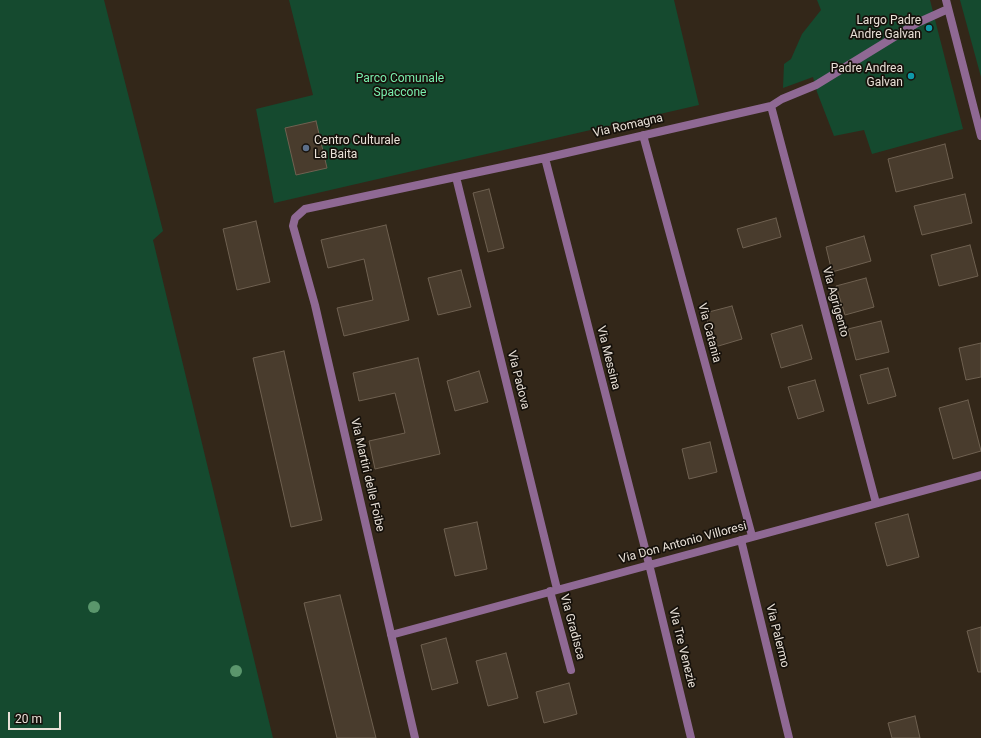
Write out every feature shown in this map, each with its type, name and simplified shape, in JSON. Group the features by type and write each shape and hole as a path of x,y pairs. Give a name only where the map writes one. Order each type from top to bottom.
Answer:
{"street":[{"path":"946,0 980,132"},
{"name":"Via Romagna","path":"295,218 304,209 545,158 772,106 782,99 816,85 917,23 948,9"},
{"name":"Via Agrigento","path":"772,106 876,503"},
{"name":"Via Catania","path":"643,135 752,536"},
{"name":"Via Messina","path":"545,158 649,564"},
{"name":"Via Padova","path":"456,177 553,590"},
{"name":"Via Martiri delle Foibe","path":"295,218 293,226 315,306 415,738"},
{"name":"Via Don Antonio Villoresi","path":"391,635 981,475"},
{"name":"Via Palermo","path":"741,540 789,738"},
{"name":"Via Tre Venezie","path":"649,564 691,738"},
{"name":"Via Gradisca","path":"553,590 571,670"}],"green space":[{"path":"0,0 104,0 163,231 153,240 273,738 0,738"},
{"name":"Parco Comunale Spaccone","path":"289,0 674,0 699,105 274,203 256,109 313,95"},
{"path":"817,0 930,0 963,129 872,154 864,130 834,136 817,92 813,77 783,88 784,64 791,59 802,34 821,10"},
{"path":"960,0 981,0 981,77"}],"building":[{"name":"Centro Culturale La Baita","path":"316,121 327,168 296,175 285,128"},
{"path":"945,144 953,178 896,192 888,159"},
{"path":"489,189 504,248 488,252 473,193"},
{"path":"965,194 972,223 922,235 914,206"},
{"path":"776,218 781,237 743,248 737,229"},
{"path":"256,221 270,282 237,290 223,229"},
{"path":"386,225 409,320 344,336 337,308 373,300 364,259 328,268 321,240"},
{"path":"864,236 871,261 832,272 826,247"},
{"path":"970,245 978,276 939,286 931,255"},
{"path":"461,270 471,307 438,315 428,278"},
{"path":"866,278 874,307 845,315 836,286"},
{"path":"732,306 742,339 715,347 705,313"},
{"path":"881,321 889,352 856,360 848,329"},
{"path":"802,325 812,359 781,368 771,334"},
{"path":"981,343 981,377 966,380 959,348"},
{"path":"284,351 322,520 291,527 253,358"},
{"path":"418,358 440,454 375,469 369,441 405,433 395,393 359,401 353,373"},
{"path":"888,368 896,396 868,404 860,375"},
{"path":"479,371 488,402 455,411 447,381"},
{"path":"815,380 824,411 798,419 788,387"},
{"path":"968,400 981,451 953,459 939,408"},
{"path":"710,442 717,472 689,479 682,449"},
{"path":"908,514 919,557 887,566 875,523"},
{"path":"477,522 487,569 455,576 444,529"},
{"path":"340,595 376,738 337,738 304,603"},
{"path":"981,627 981,672 978,672 967,631"},
{"path":"446,638 458,683 432,690 421,645"},
{"path":"506,653 518,698 488,706 476,661"},
{"path":"569,683 577,714 544,723 536,692"},
{"path":"915,716 920,738 892,738 888,723"}],"place":[{"name":"Largo Padre Andre Galvan","path":"929,28"},
{"name":"Padre Andrea Galvan","path":"911,76"},
{"name":"Centro Culturale La Baita","path":"306,148"}]}
